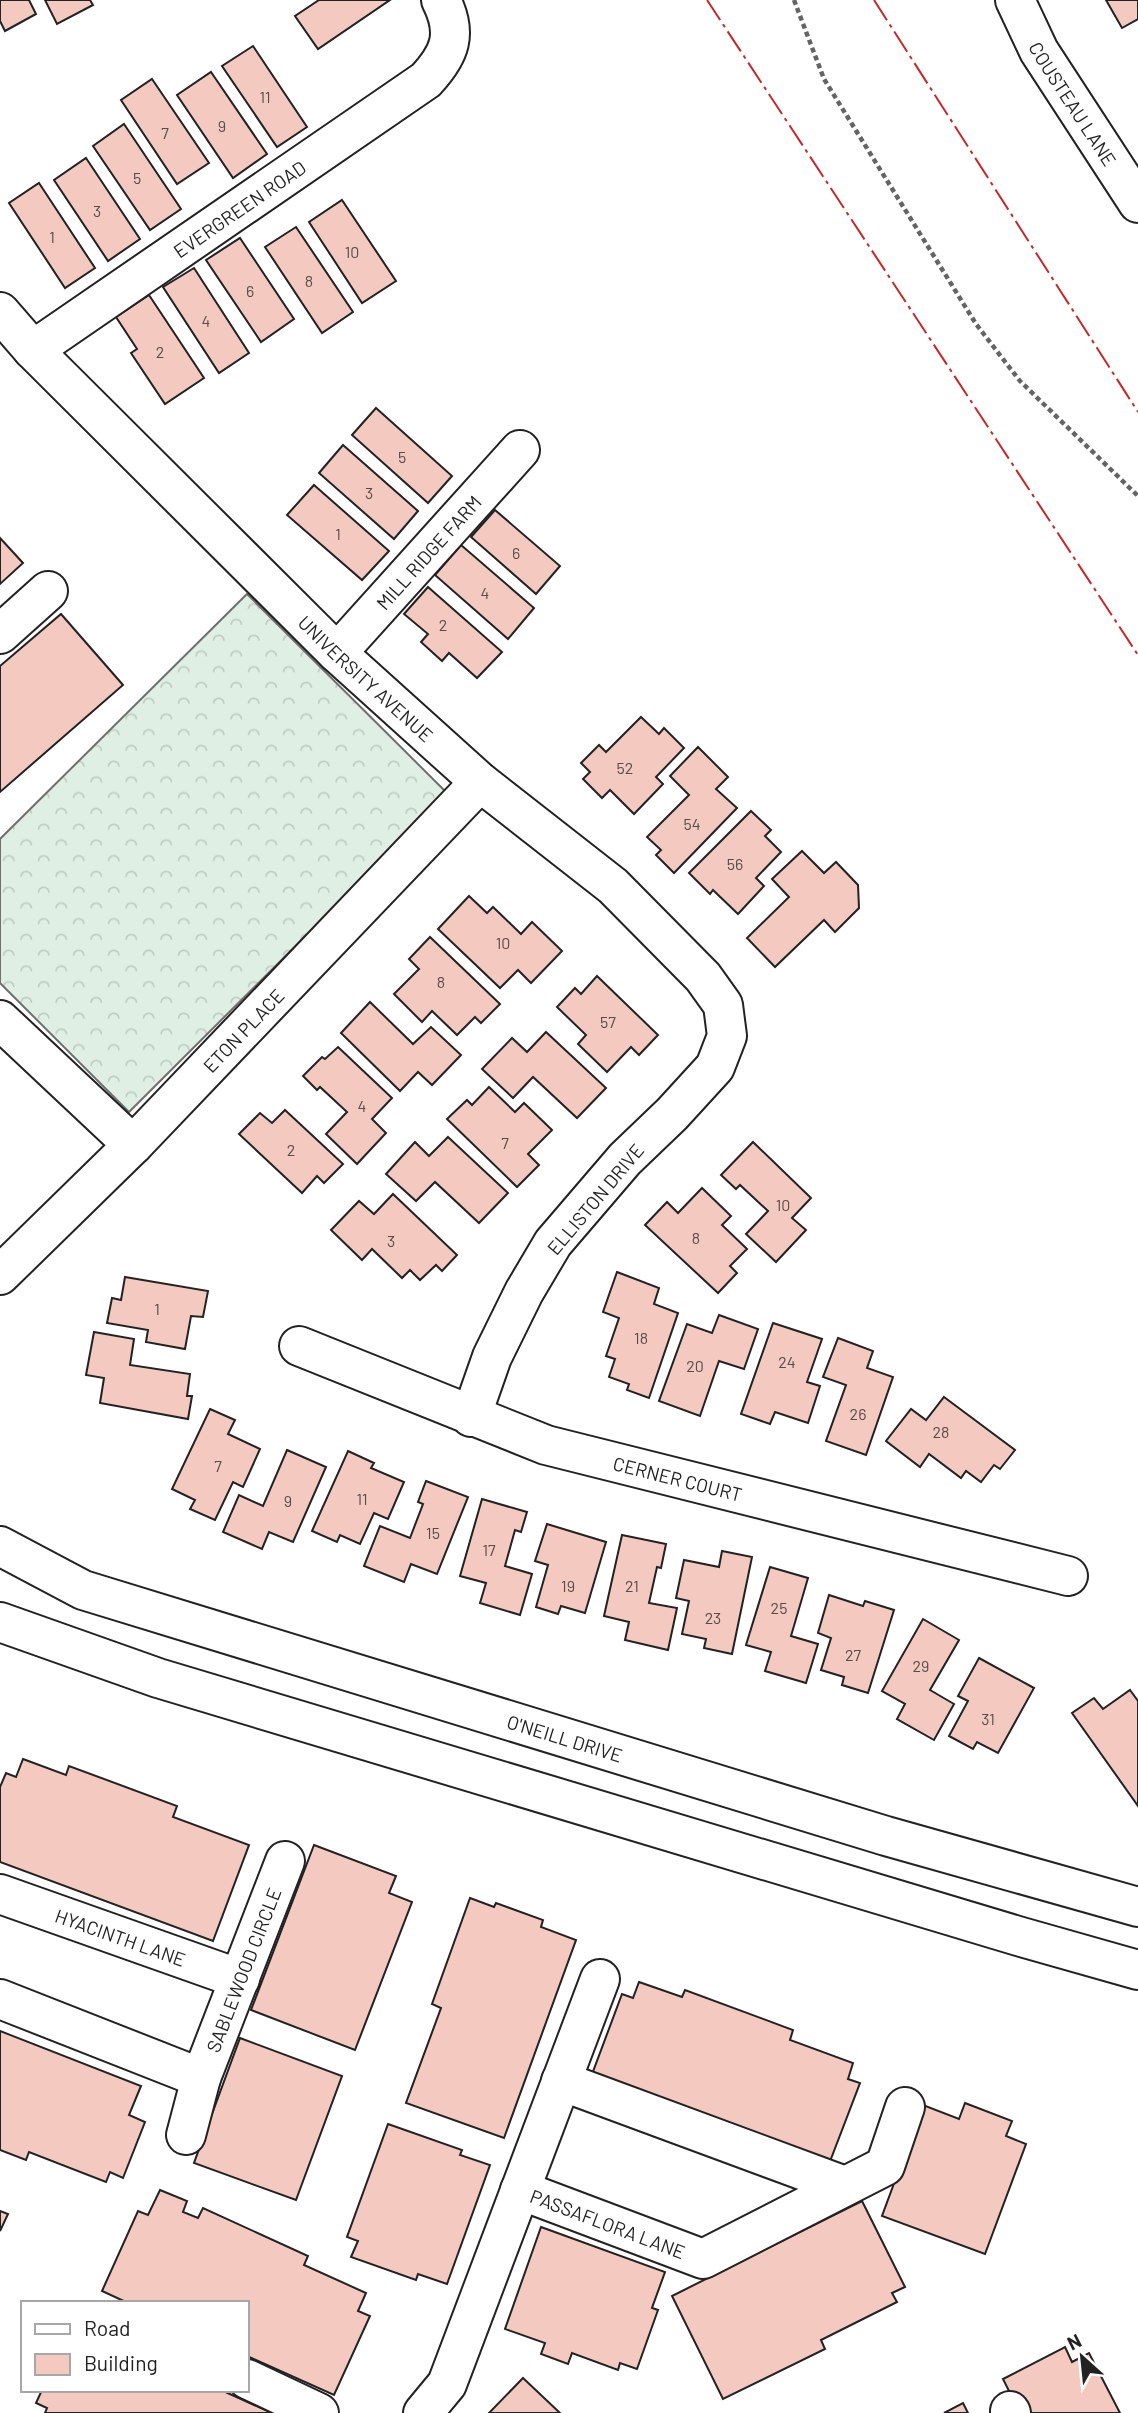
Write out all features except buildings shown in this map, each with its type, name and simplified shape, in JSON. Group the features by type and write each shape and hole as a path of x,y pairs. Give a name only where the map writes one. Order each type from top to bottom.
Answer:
{"street":[{"name":"EVERGREEN ROAD","path":"33,350 426,80 443,61 452,34 441,0"},
{"name":"COUSTEAU LANE","path":"1016,0 1039,51 1138,203"},
{"name":"UNIVERSITY AVENUE","path":"0,312 33,350 337,653 480,782 613,886 704,977 723,1005 727,1036"},
{"name":"MILL RIDGE FARM","path":"337,653 520,450"},
{"path":"0,634 48,591"},
{"name":"ETON PLACE","path":"0,1275 134,1145 480,782"},
{"path":"0,1020 134,1145"},
{"name":"ELLISTON DRIVE","path":"471,1417 492,1357 524,1292 553,1243 625,1158 672,1114 715,1067 727,1036"},
{"name":"CERNER COURT","path":"299,1346 546,1445 1068,1576"},
{"name":"O'NEILL DRIVE","path":"0,1546 83,1590 886,1836 1138,1907"},
{"path":"0,1622 158,1678 1138,1970"},
{"name":"SABLEWOOD CIRCLE","path":"186,2135 201,2078 285,1861"},
{"name":"HYACINTH LANE","path":"0,1894 240,1979"},
{"name":"PASSAFLORA LANE","path":"422,2413 447,2384 600,1979"},
{"path":"0,1999 201,2078"},
{"path":"561,2081 845,2186"},
{"name":"PASSAFLORA LANE","path":"520,2190 703,2259 885,2166 905,2107"},
{"path":"248,2379 319,2413"}],"path":[{"path":"794,0 824,79 976,324 1020,381 1138,496"}],"green space":[{"path":"247,594 448,794 129,1112 0,983 0,839"}],"power":[{"path":"707,0 1138,655"},
{"path":"874,0 1138,412"}]}
